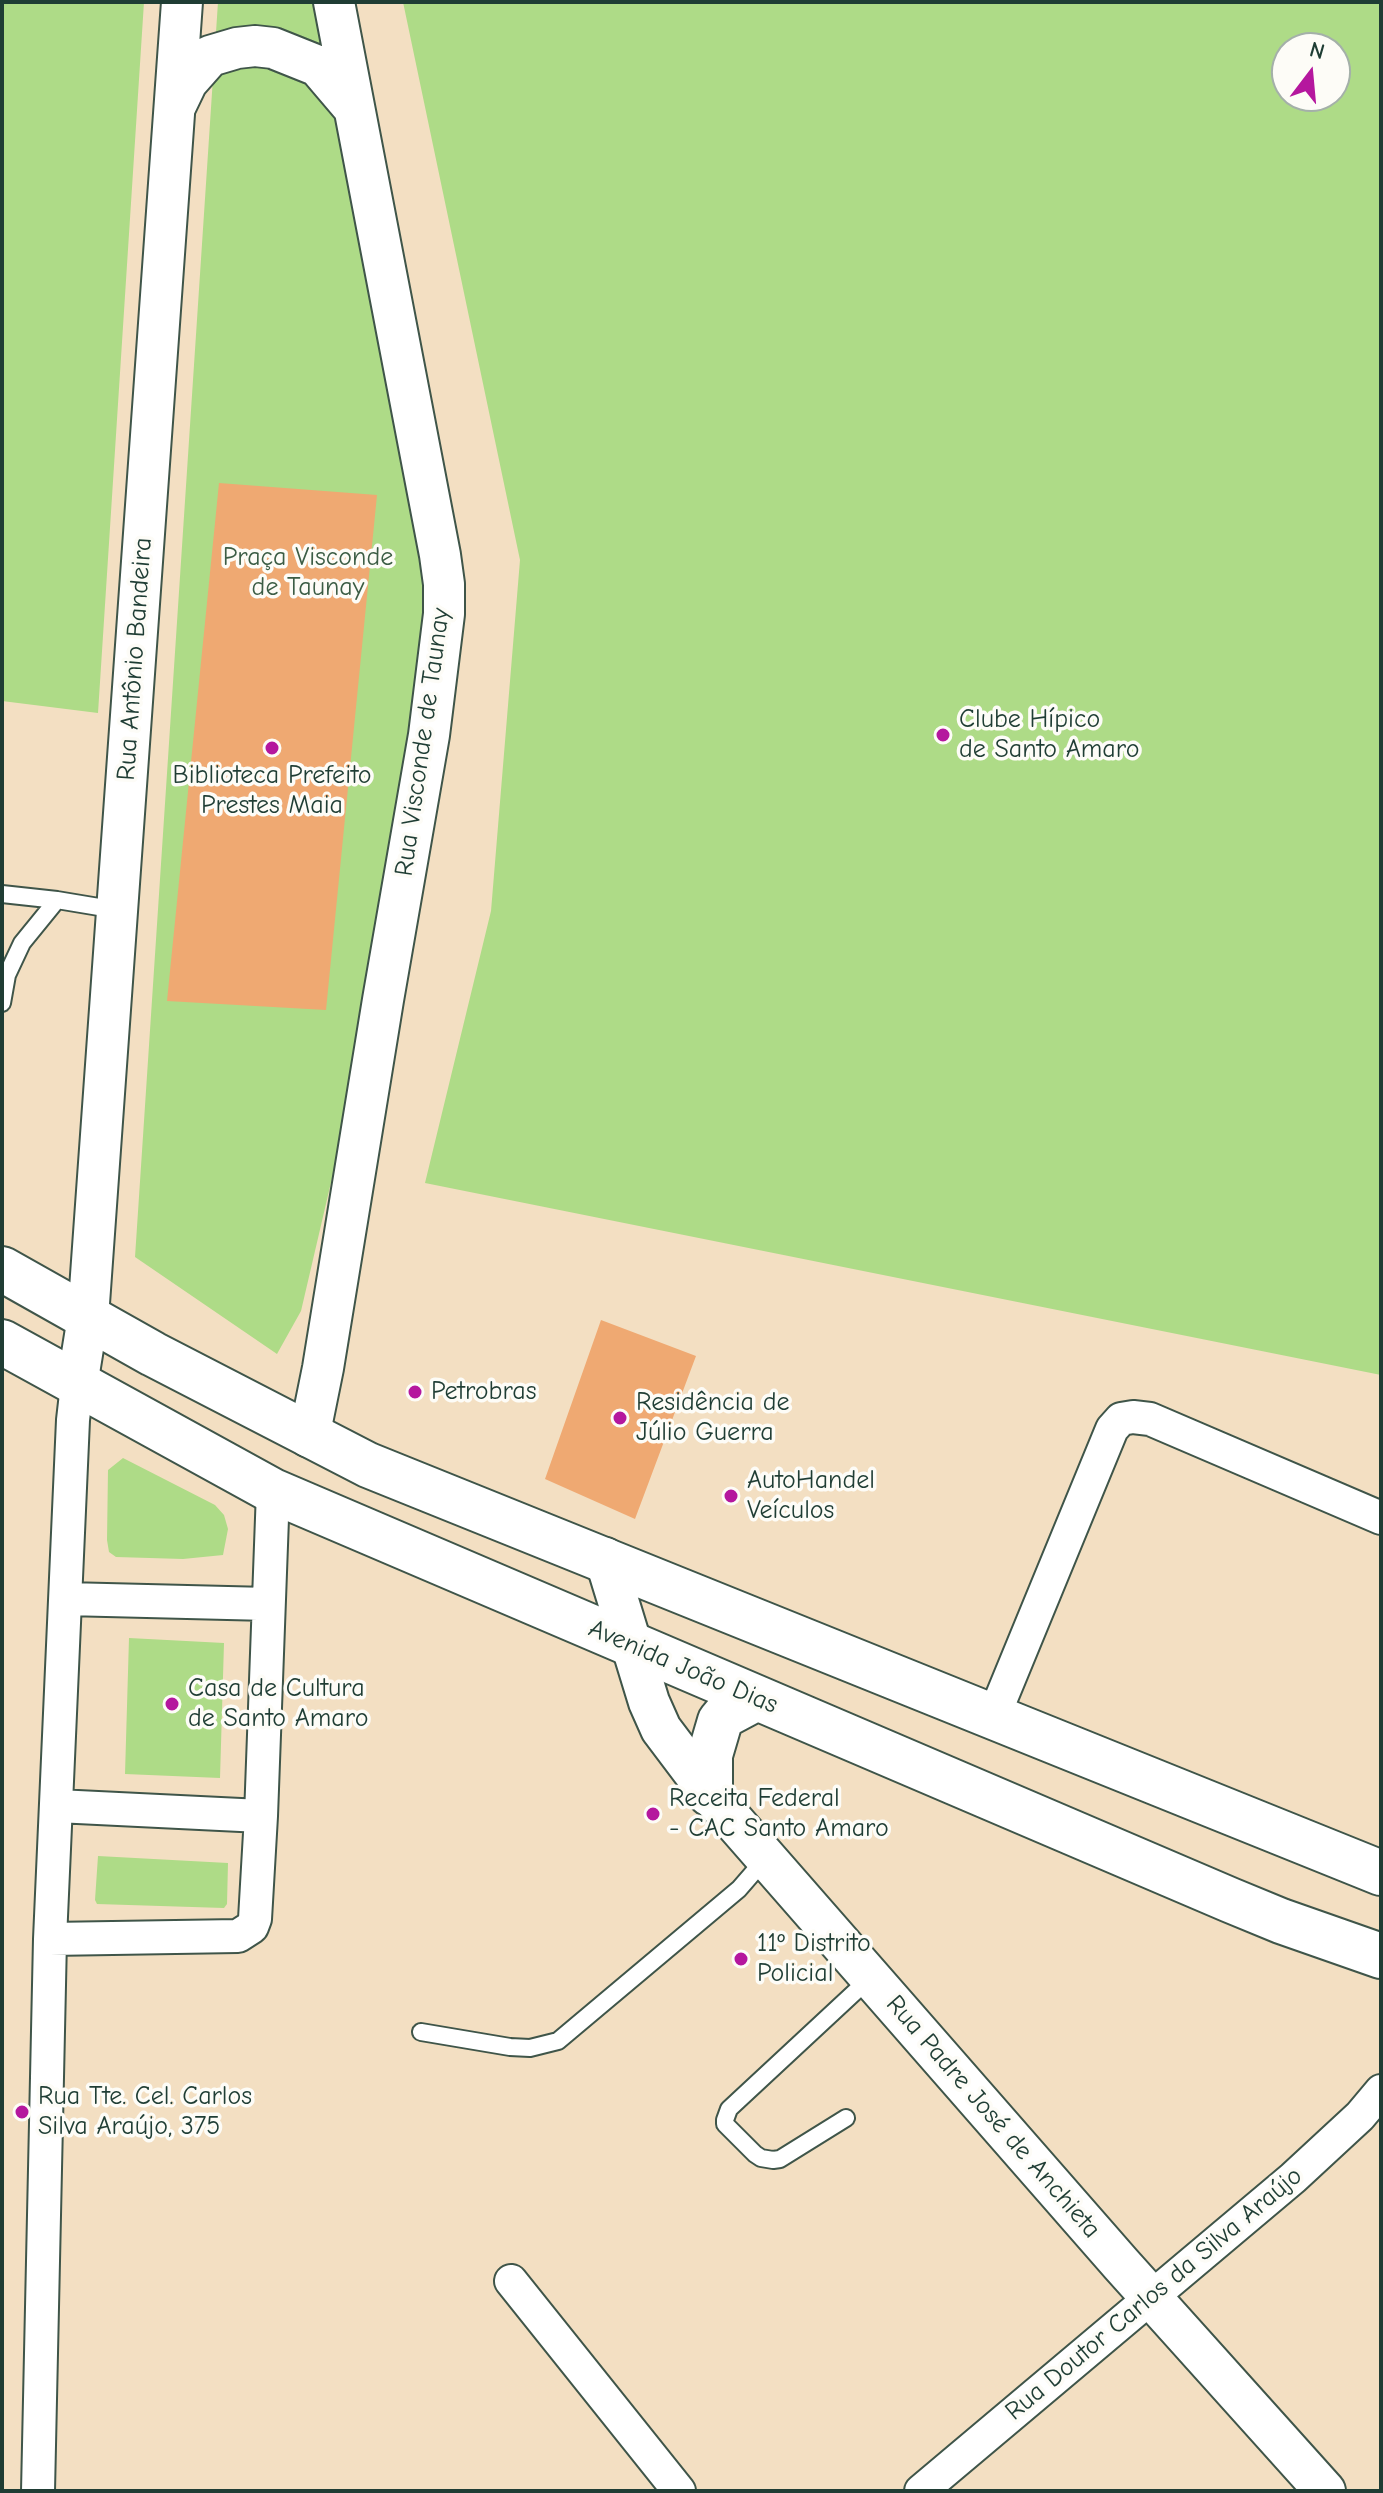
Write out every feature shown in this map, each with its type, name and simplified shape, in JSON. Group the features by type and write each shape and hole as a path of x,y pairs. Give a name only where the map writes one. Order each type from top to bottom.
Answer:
{"main road":[{"path":"2,1269 309,1437 382,1471 605,1558 1381,1873"},
{"name":"Avenida João Dias","path":"2,1342 273,1491 1281,1921 1381,1956"},
{"path":"710,1794 710,1755 720,1721 725,1715 755,1699"}],"street":[{"name":"Rua Antônio Bandeira","path":"77,1385 88,1317 182,2"},
{"name":"Rua Visconde de Taunay","path":"309,1437 429,735 444,614 440,555 334,2"},
{"path":"174,109 187,82 210,56 255,46 273,48 318,66 355,110"},
{"path":"38,2491 50,1939 77,1385"},
{"path":"993,1718 1112,1429 1121,1419 1150,1419 1381,1518"},
{"path":"50,1939 238,1936 247,1933 255,1919 273,1491"},
{"name":"Rua Padre José de Anchieta","path":"605,1558 643,1687 661,1729 710,1794 1325,2491"},
{"path":"66,1599 268,1604"},
{"path":"57,1806 261,1816"},
{"name":"Rua Doutor Carlos da Silva Araújo","path":"921,2491 1293,2178 1360,2116 1381,2091"},
{"path":"511,2281 679,2491"}],"lane":[{"path":"2,894 117,910"},
{"path":"2,1003 7,975 22,943 57,900"},
{"path":"421,2032 510,2047 530,2048 558,2041 739,1889 766,1858"},
{"path":"846,2118 780,2159 773,2160 755,2154 725,2124 729,2109 871,1977"}],"green space":[{"path":"2,2 144,2 98,713 2,701"},
{"name":"Praça Visconde de Taunay","path":"218,2 320,2 438,573 374,998 301,1311 277,1354 135,1257"},
{"name":"Clube Hípico de Santo Amaro","path":"403,2 1381,2 1381,1375 425,1183 491,911 520,560"},
{"path":"123,1458 215,1505 224,1515 228,1529 223,1555 183,1559 116,1557 109,1552 108,1470"},
{"path":"129,1638 224,1643 220,1778 125,1774"},
{"path":"98,1856 228,1863 227,1904 224,1908 97,1904"}],"building":[{"name":"Biblioteca Prefeito Prestes Maia","path":"219,483 377,495 326,1010 167,1001"},
{"name":"Residência de Júlio Guerra","path":"601,1320 696,1356 635,1519 545,1479"}],"place":[{"name":"Clube Hípico de Santo Amaro","path":"943,735"},
{"name":"Biblioteca Prefeito Prestes Maia","path":"272,748"},
{"name":"Petrobras","path":"415,1392"},
{"name":"Residência de Júlio Guerra","path":"620,1418"},
{"name":"AutoHandel Veículos","path":"731,1496"},
{"name":"Casa de Cultura de Santo Amaro","path":"172,1704"},
{"name":"Receita Federal - CAC Santo Amaro","path":"653,1814"},
{"name":"11º Distrito Policial","path":"741,1959"},
{"name":"Rua Tte. Cel. Carlos Silva Araújo, 375","path":"22,2112"}]}
